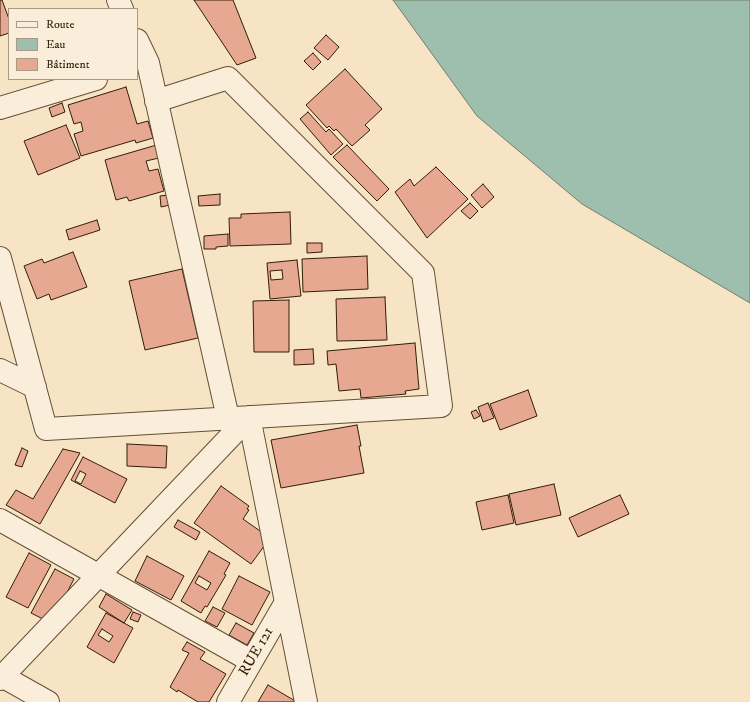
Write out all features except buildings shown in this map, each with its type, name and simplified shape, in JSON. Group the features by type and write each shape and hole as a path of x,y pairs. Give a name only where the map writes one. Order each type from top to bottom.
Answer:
{"street":[{"path":"138,44 143,65 156,101 286,602 306,702"},
{"path":"0,258 46,429 441,406 423,273 228,78 156,101"},
{"path":"0,108 93,80"},
{"path":"0,370 34,387"},
{"path":"48,702 1,677 98,575 238,418"},
{"path":"0,520 251,661"},
{"name":"RUE 121","path":"228,702 286,602"}],"water":[{"path":"393,0 750,0 750,303 582,204 477,116"}]}
